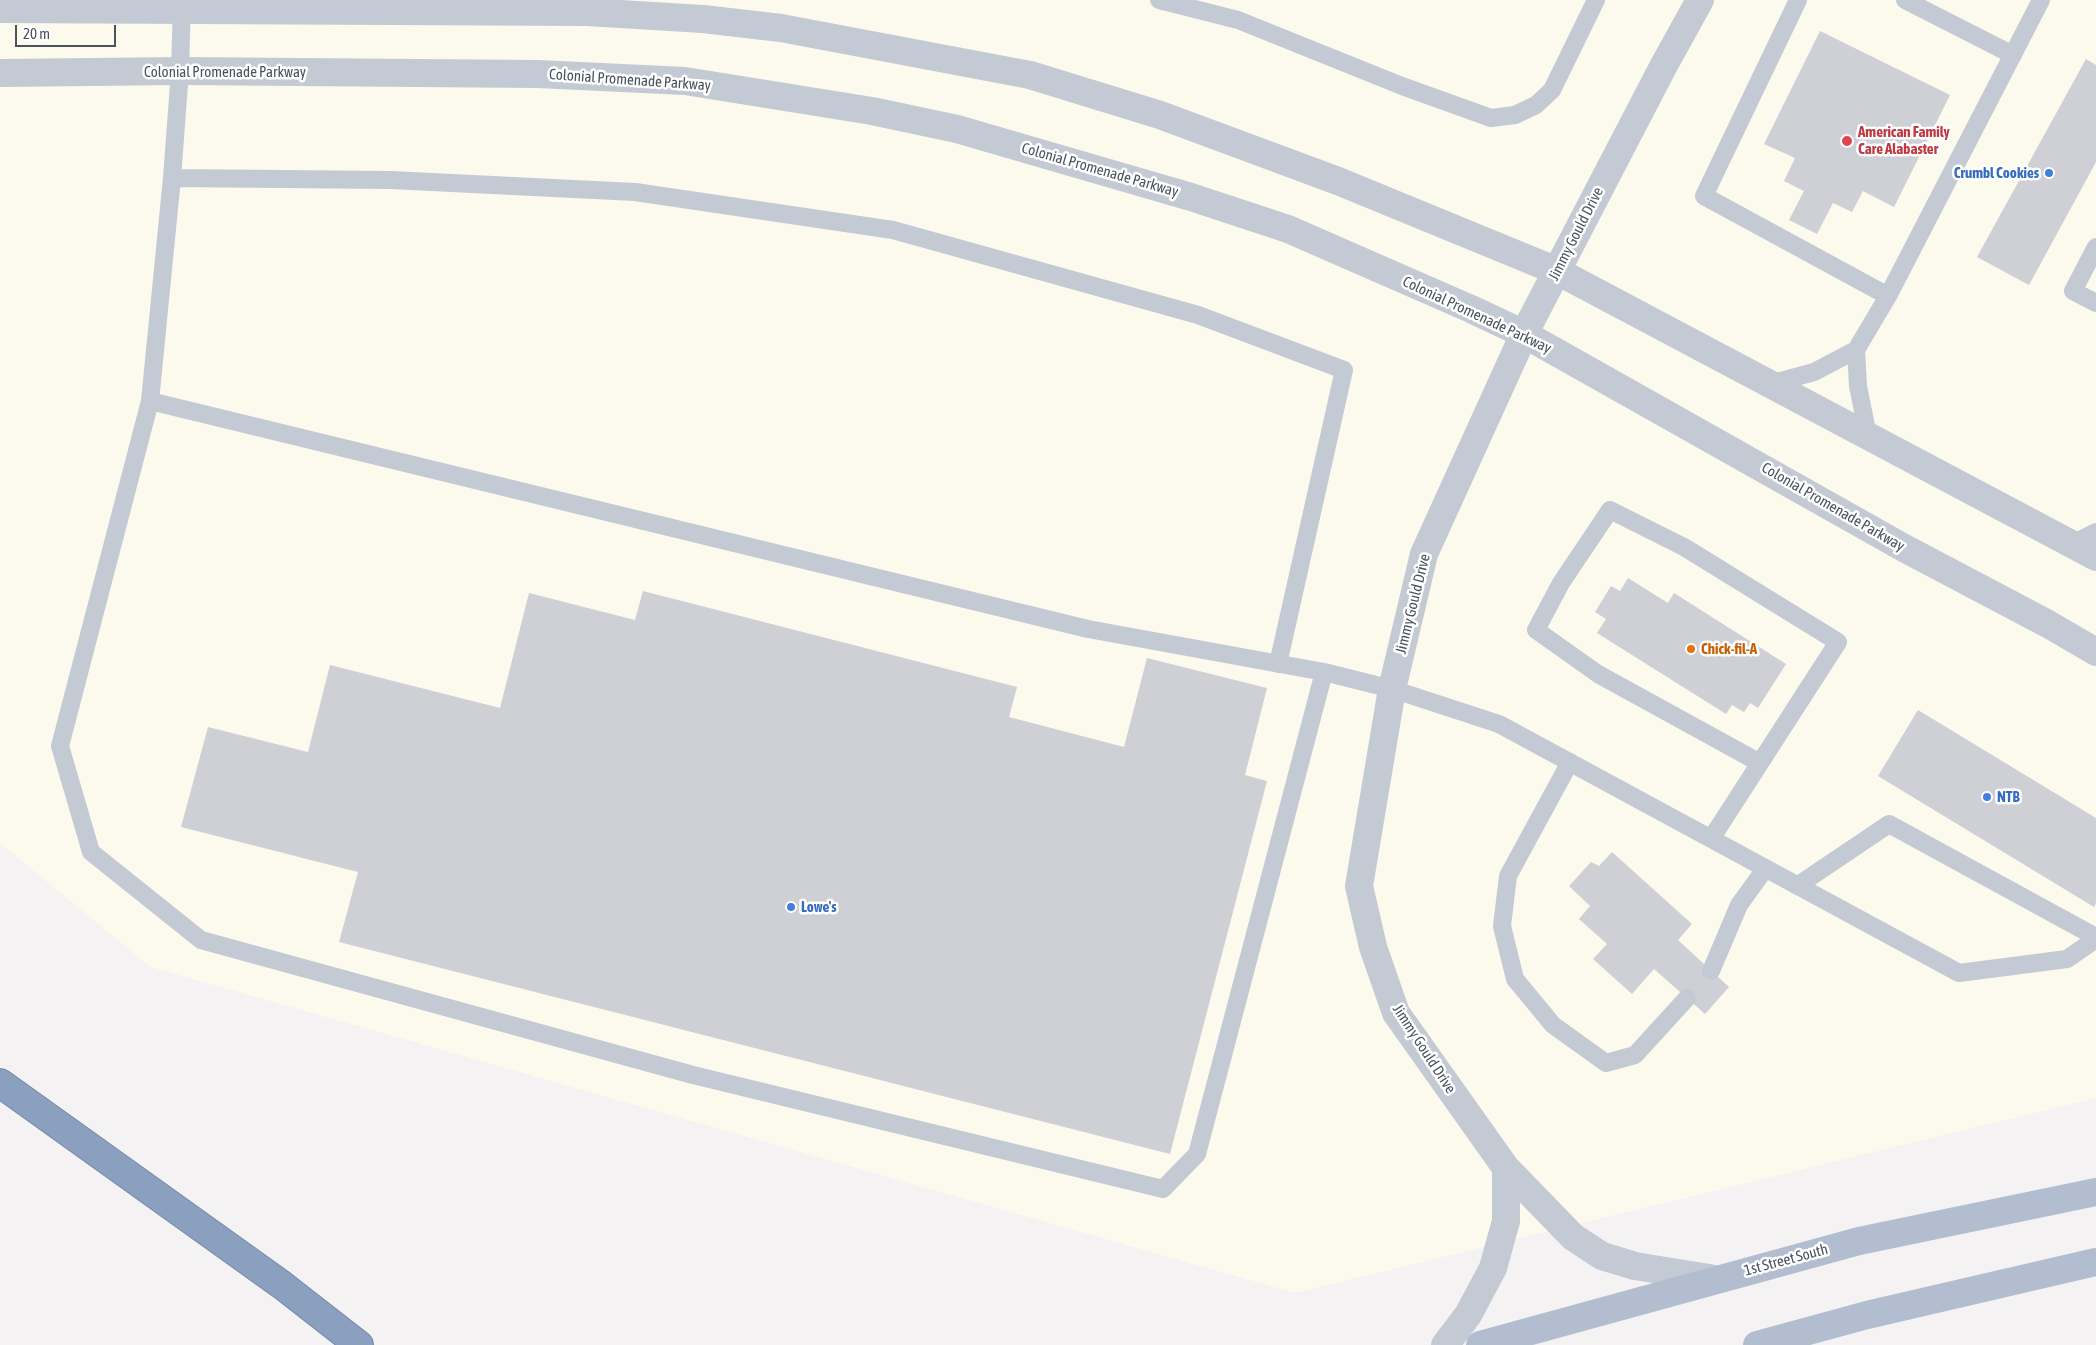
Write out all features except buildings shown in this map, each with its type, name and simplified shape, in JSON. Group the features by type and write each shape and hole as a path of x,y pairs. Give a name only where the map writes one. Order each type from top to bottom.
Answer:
{"highway":[{"path":"0,1084 282,1285 359,1345"}],"main road":[{"name":"1st Street South","path":"1480,1345 1859,1240 2096,1192"},
{"path":"1757,1345 1867,1315 2096,1262"}],"street":[{"name":"Jimmy Gould Drive","path":"1700,0 1524,334 1424,554 1392,689 1360,886 1373,947 1396,1013 1506,1168 1573,1237 1602,1256 1635,1266 1715,1279"},
{"path":"0,9 182,5 587,12 703,20 781,28 1030,75 1160,115 1338,181 1557,271 2096,557"},
{"name":"Colonial Promenade Parkway","path":"0,73 180,71 538,74 684,81 872,110 957,129 1191,197 1288,229 1524,334 1904,548 2048,624 2096,652"},
{"path":"1445,1345 1468,1315 1493,1268 1506,1221 1506,1168"}],"lane":[{"path":"1160,0 1238,20 1402,86 1491,118 1515,115 1536,105 1552,90 1596,0"},
{"path":"1798,0 1704,196 1888,296"},
{"path":"1905,0 2013,55"},
{"path":"1770,384 1814,372 1856,350 1888,296 2042,0"},
{"path":"182,5 180,71 172,178 150,401 60,746 91,852 202,940 693,1076 1163,1190 1198,1154 1324,672"},
{"path":"172,178 391,180 635,192 893,230 1198,315 1344,370 1278,664"},
{"path":"2096,247 2073,291 2096,303"},
{"path":"1856,350 1858,386 1868,436"},
{"path":"150,401 1088,629 1324,672 1392,689 1499,724 1765,869 1959,973 2067,959 2096,938 1889,824 1797,886"},
{"path":"1710,839 1760,763 1838,642 1684,548 1610,510 1561,583 1536,630 1598,674 1760,763"},
{"path":"2072,544 2096,532"},
{"path":"1570,762 1508,876 1502,926 1514,979 1553,1025 1606,1063 1634,1055 1687,998"},
{"path":"1711,971 1739,905 1765,869"}],"shaded area":[{"path":"0,0 2096,0 2096,1098 1295,1293 150,967 0,843"}],"place":[{"name":"American Family Care Alabaster","path":"1847,141"},
{"name":"Crumbl Cookies","path":"2049,173"},
{"name":"Chick-fil-A","path":"1691,649"},
{"name":"NTB","path":"1987,797"},
{"name":"Lowe's","path":"791,907"}]}
